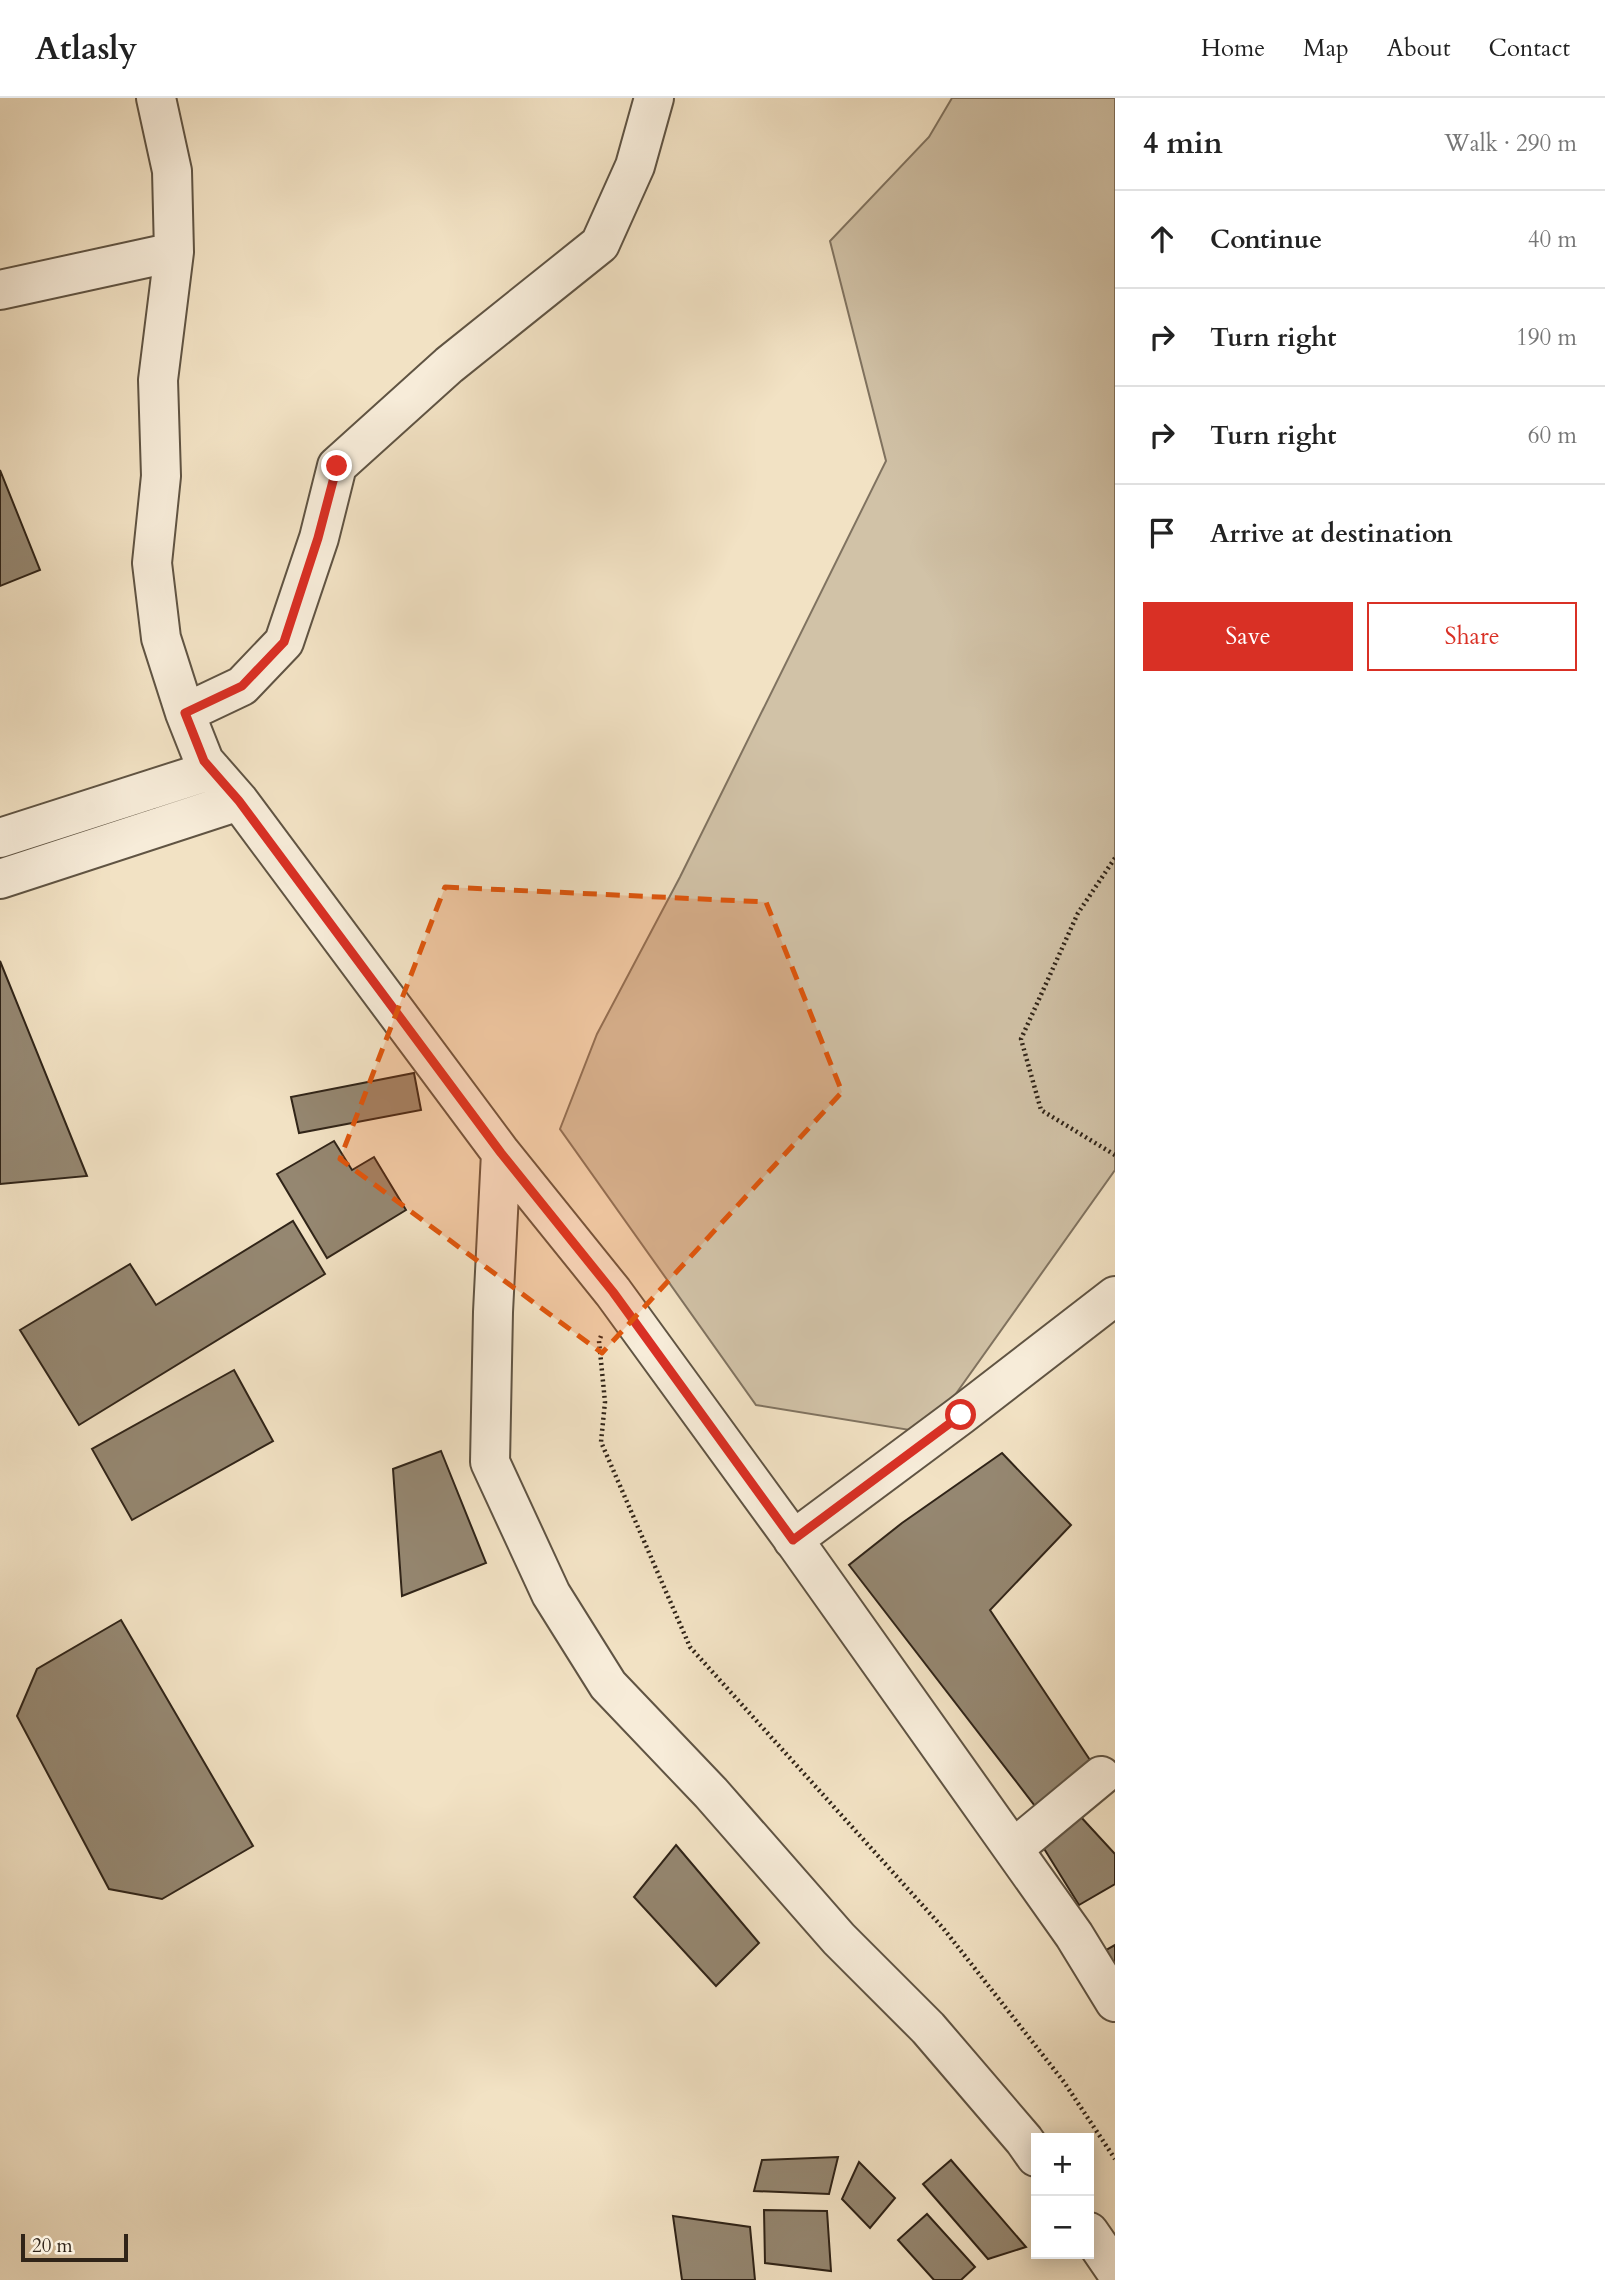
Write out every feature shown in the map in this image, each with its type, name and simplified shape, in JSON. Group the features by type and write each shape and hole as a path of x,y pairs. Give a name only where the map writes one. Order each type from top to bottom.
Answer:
{"street":[{"path":"156,98 172,171 174,252 158,380 161,476 152,563 161,638 204,761 239,801 501,1153 613,1292 1074,1935 1115,2001"},
{"path":"185,713 242,686 284,642 318,538 337,466 449,365 600,244 635,166 654,98"},
{"path":"0,290 174,252"},
{"path":"0,838 212,770"},
{"path":"0,879 239,801"},
{"path":"501,1153 493,1312 490,1462 551,1594 608,1685 711,1793 839,1939 928,2028 1031,2150"},
{"path":"793,1540 1115,1296"},
{"path":"1013,1849 1101,1776"},
{"path":"1094,2239 1115,2270"}],"path":[{"path":"1115,858 1078,913 1021,1039 1041,1110 1115,1156"},
{"path":"613,1292 599,1341 605,1402 601,1442 690,1647 943,1928 1064,2082 1115,2159"}],"highlighted area":[{"path":"445,887 766,902 842,1092 602,1353 340,1159"}],"shaded area":[{"path":"952,98 1115,98 1115,1170 928,1433 756,1405 560,1129 597,1034 680,877 886,461 830,241 929,137"}],"building":[{"path":"0,470 40,570 0,586"},
{"path":"0,961 87,1176 0,1184"},
{"path":"414,1073 421,1110 299,1133 291,1097"},
{"path":"334,1141 352,1170 374,1157 406,1210 327,1258 277,1174"},
{"path":"293,1221 325,1274 79,1425 20,1330 130,1264 156,1305"},
{"path":"234,1370 273,1441 132,1520 92,1449"},
{"path":"441,1451 486,1563 402,1596 393,1469"},
{"path":"1002,1453 1071,1525 990,1610 1092,1763 1035,1806 849,1565 902,1523"},
{"path":"121,1620 253,1846 162,1899 109,1889 17,1716 37,1669"},
{"path":"1080,1816 1115,1854 1115,1884 1079,1905 1043,1847"},
{"path":"676,1845 759,1943 716,1986 634,1897"},
{"path":"1115,1945 1115,1977 1099,1954"},
{"path":"838,2157 829,2194 754,2191 762,2160"},
{"path":"951,2160 1026,2247 988,2259 923,2184"},
{"path":"859,2162 895,2198 870,2228 842,2199"},
{"path":"764,2210 827,2211 831,2271 765,2263"},
{"path":"927,2214 975,2267 961,2280 934,2280 898,2240"},
{"path":"673,2216 750,2227 755,2280 682,2280"}],"route":[{"path":"337,466 318,538 284,642 242,686 185,713 204,761 239,801 501,1153 613,1292 793,1540 961,1415"}]}
